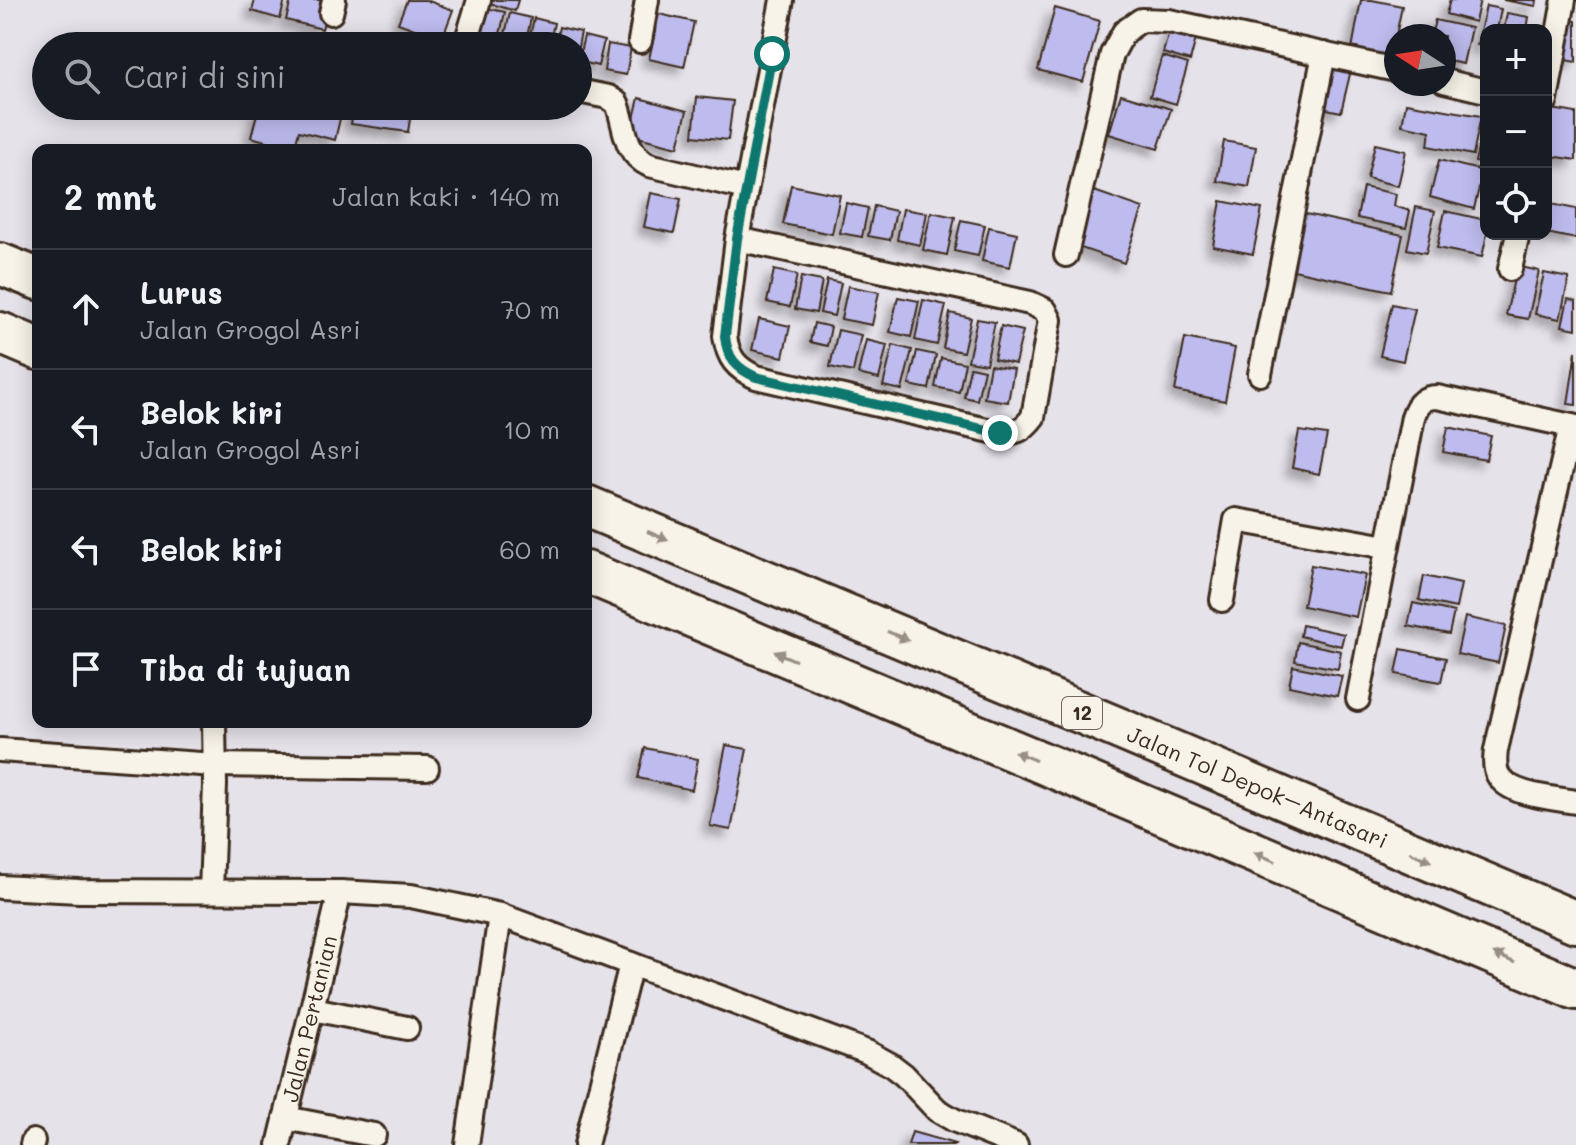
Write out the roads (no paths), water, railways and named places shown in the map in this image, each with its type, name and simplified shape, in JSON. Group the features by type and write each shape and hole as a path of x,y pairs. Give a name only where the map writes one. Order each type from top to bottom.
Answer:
{"highway":[{"path":"0,264 32,277"},
{"path":"0,333 32,346"},
{"name":"Jalan Tol Depok–Antasari","path":"592,509 1576,922"},
{"path":"592,575 1576,989"}],"street":[{"path":"469,32 479,0"},
{"path":"640,41 647,0"},
{"path":"737,239 1030,303 1045,310 1050,320 1033,417 1024,429 1015,433 1000,433 756,377 743,371 726,350 737,239 782,0"},
{"path":"1547,96 1564,0"},
{"path":"1066,255 1112,54 1124,32 1141,20 1169,21 1384,67"},
{"path":"1260,374 1324,54"},
{"path":"1456,84 1480,90"},
{"path":"592,94 608,97 617,103 629,146 640,161 746,188"},
{"path":"1510,269 1517,240"},
{"path":"1358,699 1415,408 1429,397 1437,397 1573,427 1495,765 1506,785 1519,791 1576,802"},
{"path":"1222,600 1236,520 1387,547"},
{"path":"211,891 214,728"},
{"path":"0,750 215,765 427,768"},
{"path":"0,887 79,891 340,892 411,896 500,915 867,1052 904,1075 937,1110 1016,1145"},
{"name":"Jalan Pertanian","path":"279,1145 340,892"},
{"path":"467,1145 500,915"},
{"path":"586,1145 631,964"},
{"path":"313,1009 407,1028"},
{"path":"285,1118 374,1135"}]}
